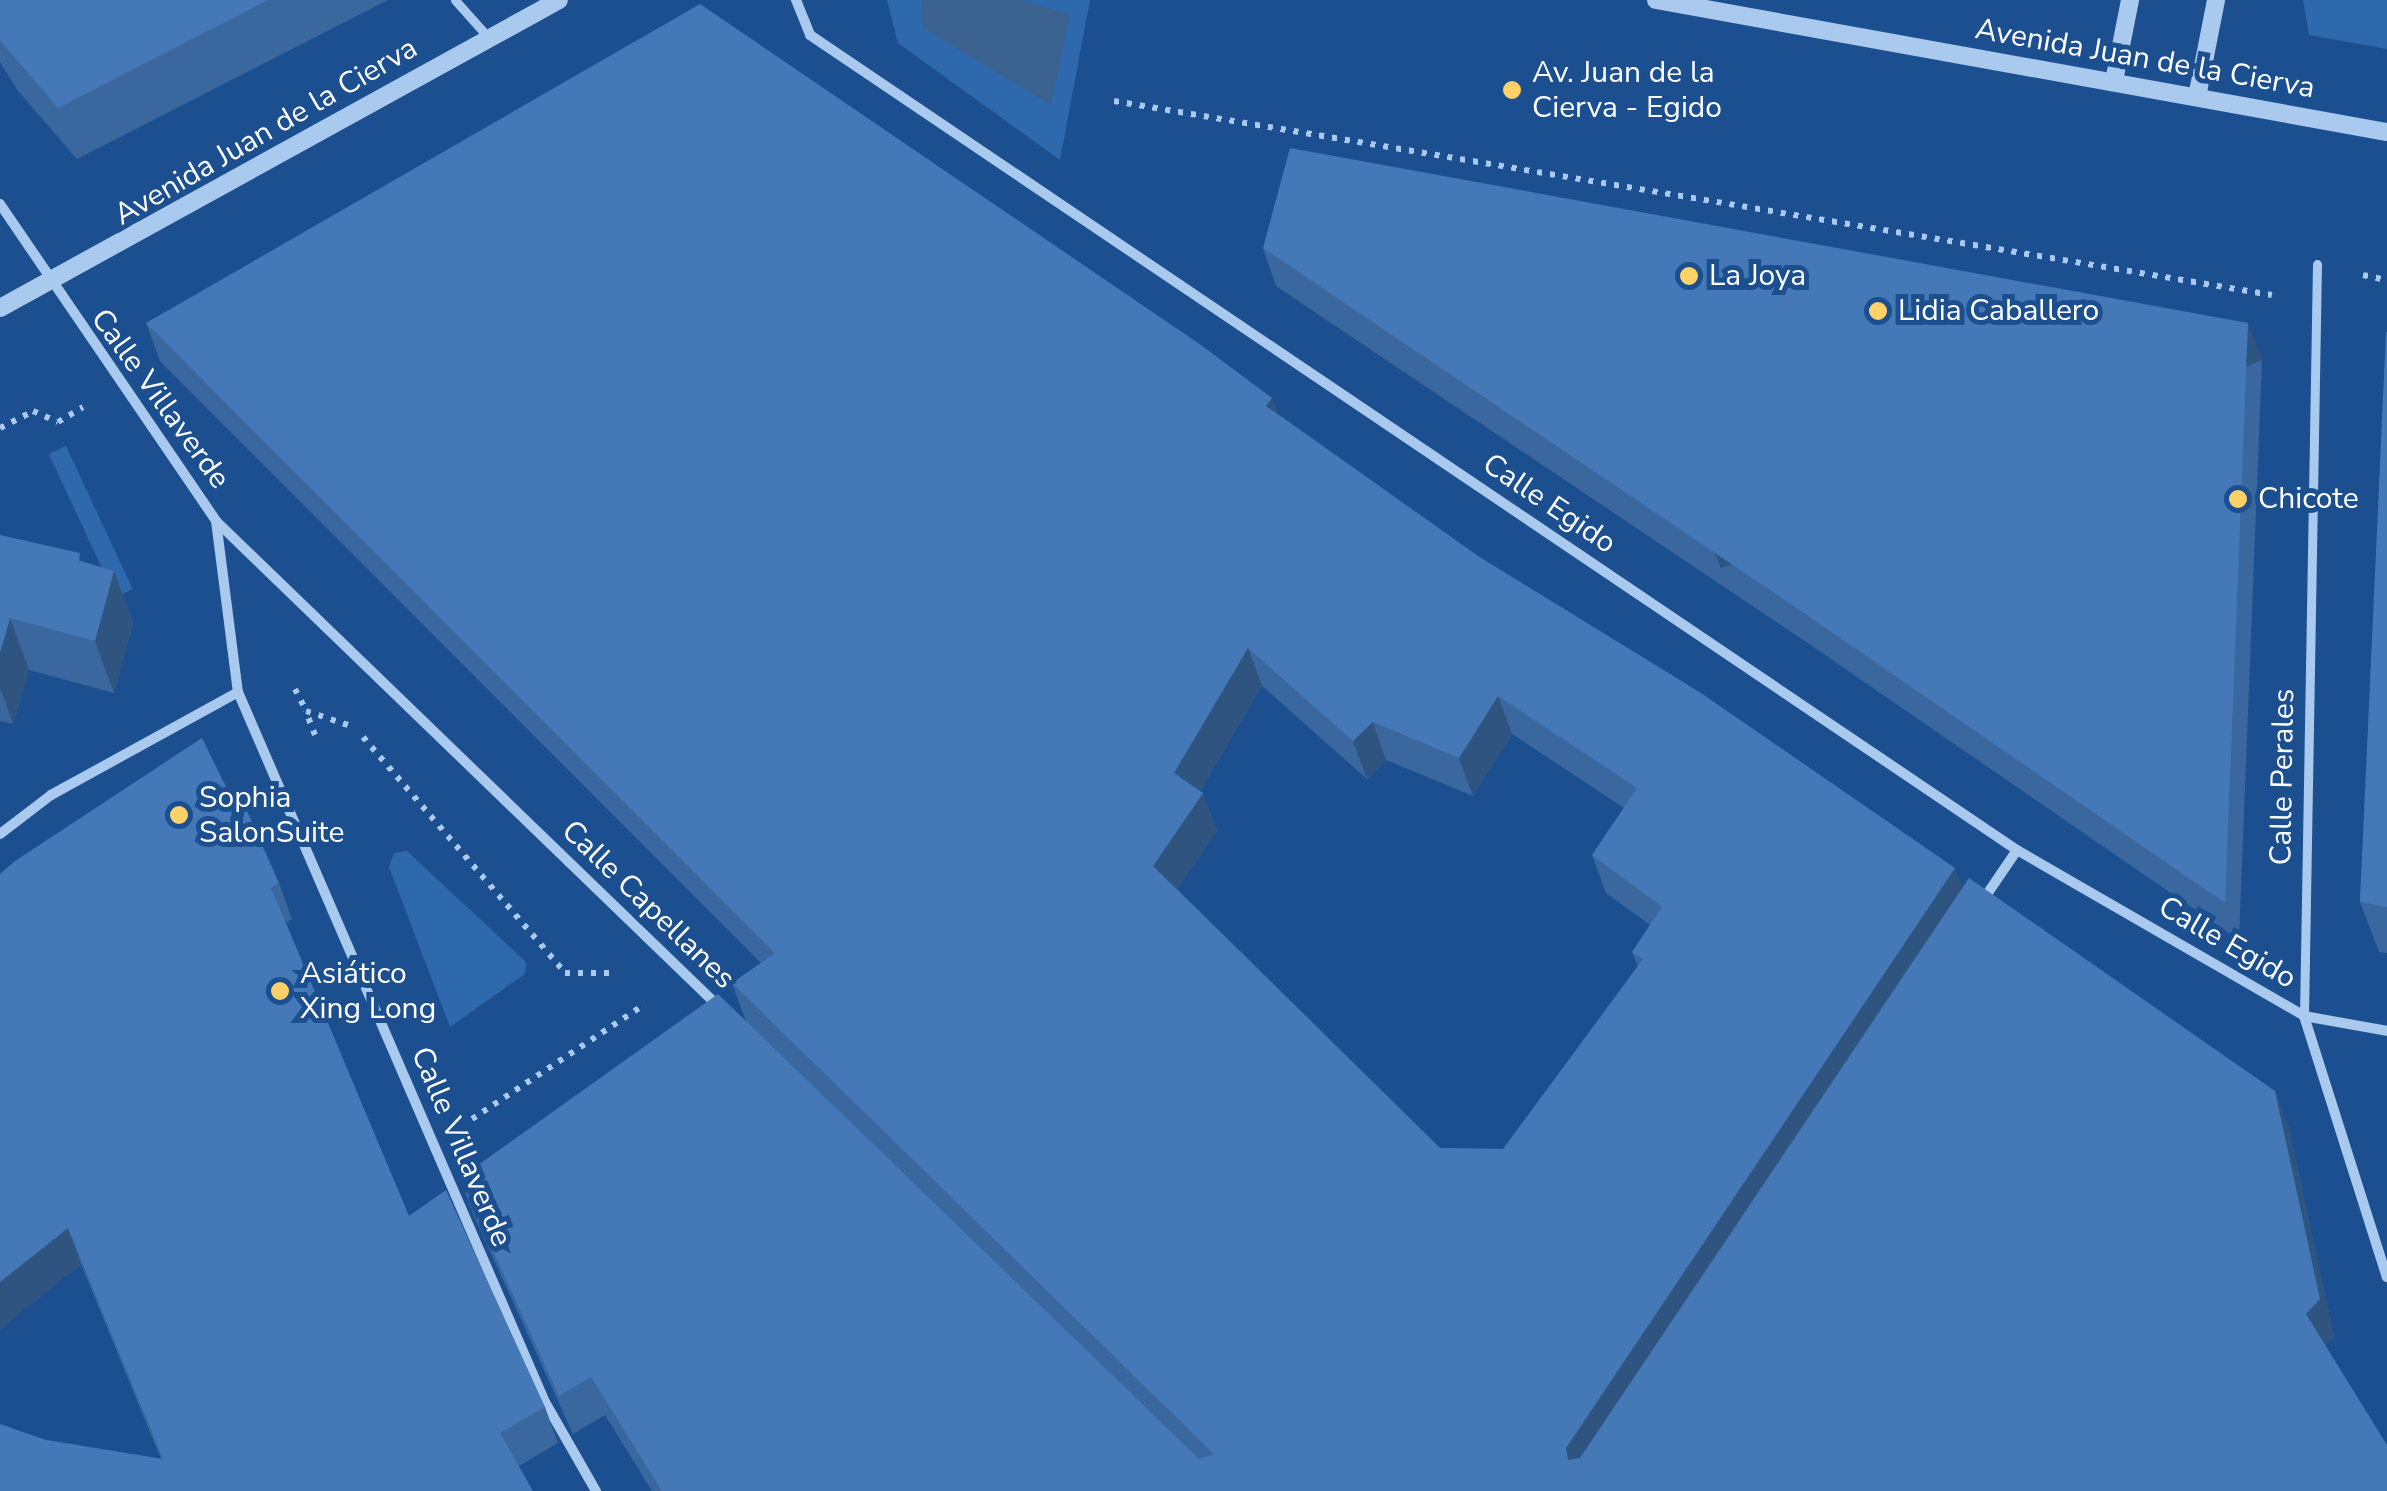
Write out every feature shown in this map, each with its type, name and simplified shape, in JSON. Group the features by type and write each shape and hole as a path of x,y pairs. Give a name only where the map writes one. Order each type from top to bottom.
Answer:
{"street":[{"path":"455,0 488,37"},
{"name":"Avenida Juan de la Cierva","path":"0,308 558,0"},
{"name":"Calle Egido","path":"796,0 810,34 2017,850 2304,1016 2387,1031"},
{"name":"Avenida Juan de la Cierva","path":"1656,0 2387,132"},
{"path":"2114,81 2130,0"},
{"path":"2198,97 2216,0"},
{"name":"Calle Villaverde","path":"0,204 47,284 216,520 238,692 546,1402 596,1491"},
{"name":"Calle Perales","path":"2318,264 2304,1016 2387,1277"},
{"name":"Calle Capellanes","path":"216,520 733,1021"},
{"path":"0,834 51,794 238,692"},
{"path":"1972,916 2017,850"}],"path":[{"path":"1114,101 2317,303"},
{"path":"0,428 33,411 58,422 118,385"},
{"path":"320,748 306,710 355,727 565,973 624,972"},
{"path":"429,1135 468,1122 654,998 639,985"},
{"path":"461,1105 468,1122"}],"shaded area":[{"path":"887,0 1090,0 1060,160 898,43"},
{"path":"922,0 1020,0 1070,14 1051,105 923,28"},
{"path":"2303,0 2387,0 2387,49 2309,35"},
{"path":"66,446 133,589 116,597 49,454"},
{"path":"407,851 526,962 525,974 450,1027 389,867 394,853"}],"building":[{"path":"0,0 268,0 58,108 0,40"},
{"path":"700,4 1201,345 1272,398 1266,406 1478,556 1701,693 1955,868 1566,1448 1568,1460 1580,1458 1969,878 2275,1091 2320,1299 2306,1314 2387,1445 2387,1491 662,1491 591,1377 559,1396 460,1178 718,994 1199,1459 1214,1454 732,983 775,953 146,323","holes":["1248,648 1353,741 1373,722 1459,758 1498,696 1637,788 1592,855 1662,907 1632,952 1643,959 1503,1149 1440,1148 1153,866 1203,793 1174,773"]},
{"path":"1290,148 2248,323 2225,903 1263,248"},
{"path":"2387,332 2387,907 2360,902"},
{"path":"0,535 80,553 79,561 114,571 95,641 10,618 0,653"},
{"path":"202,738 229,793 237,788 279,883 271,888 409,1216 446,1190 545,1407 500,1433 533,1491 0,1491 0,1424 46,1440 163,1459 68,1228 0,1282 0,874"}],"place":[{"name":"Av. Juan de la Cierva - Egido","path":"1512,90"},
{"name":"La Joya","path":"1689,276"},
{"name":"Lidia Caballero","path":"1878,311"},
{"name":"Chicote","path":"2238,499"},
{"name":"Sophia SalonSuite","path":"179,815"},
{"name":"Asiático Xing Long","path":"280,991"}]}
